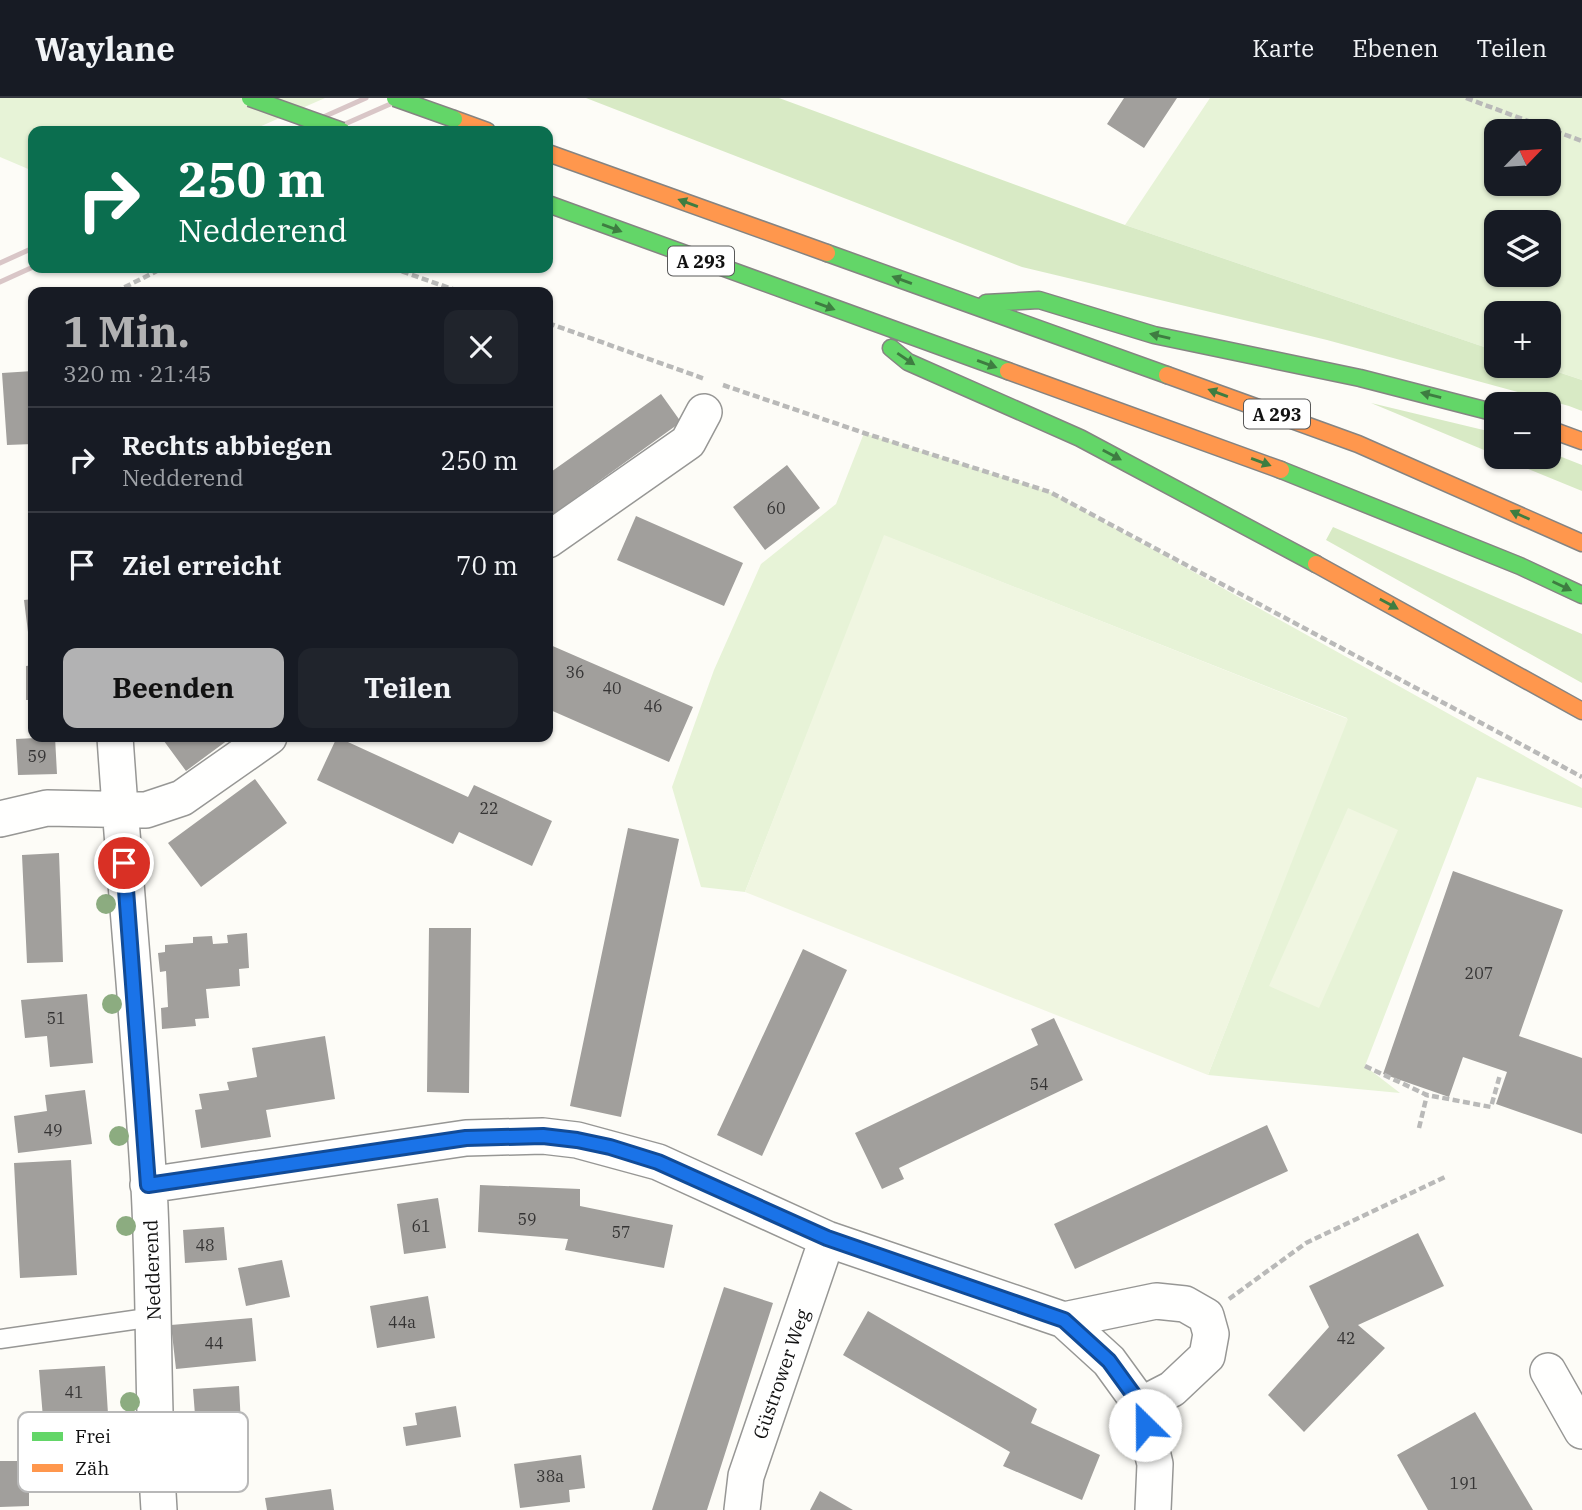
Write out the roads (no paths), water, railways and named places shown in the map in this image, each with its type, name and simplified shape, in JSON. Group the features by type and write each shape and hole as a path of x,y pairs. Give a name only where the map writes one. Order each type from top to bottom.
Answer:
{"highway":[{"path":"250,98 328,126"},
{"path":"395,98 473,126"},
{"name":"A 293","path":"553,155 1358,444 1582,543"},
{"name":"A 293","path":"553,206 853,317 1315,482 1520,566 1582,596"},
{"path":"966,303 1039,300 1154,335 1360,378 1484,411"},
{"path":"853,317 908,362 1080,438 1330,571 1582,711"},
{"path":"1561,433 1582,441"}],"street":[{"path":"553,536 688,442 710,392"},
{"name":"Nedderend","path":"115,742 148,1185 155,1412"},
{"path":"0,819 47,808 146,810 182,798 262,742"},
{"path":"148,1185 466,1138 543,1136 577,1140 658,1162 827,1238 1064,1320 1109,1361 1141,1405 1155,1464 1153,1510"},
{"name":"Güstrower Weg","path":"741,1510 746,1476 827,1238"},
{"path":"1064,1320 1156,1301 1185,1304 1206,1316 1211,1334 1207,1356 1172,1389 1141,1405"},
{"path":"1548,1371 1582,1431"},
{"name":"Nedderend","path":"158,1492 159,1510"}],"lane":[{"path":"0,1339 154,1317"}],"railway":[{"path":"303,126 366,98"},
{"path":"340,126 404,98"},
{"path":"0,263 28,250"},
{"path":"0,282 28,269"}]}
